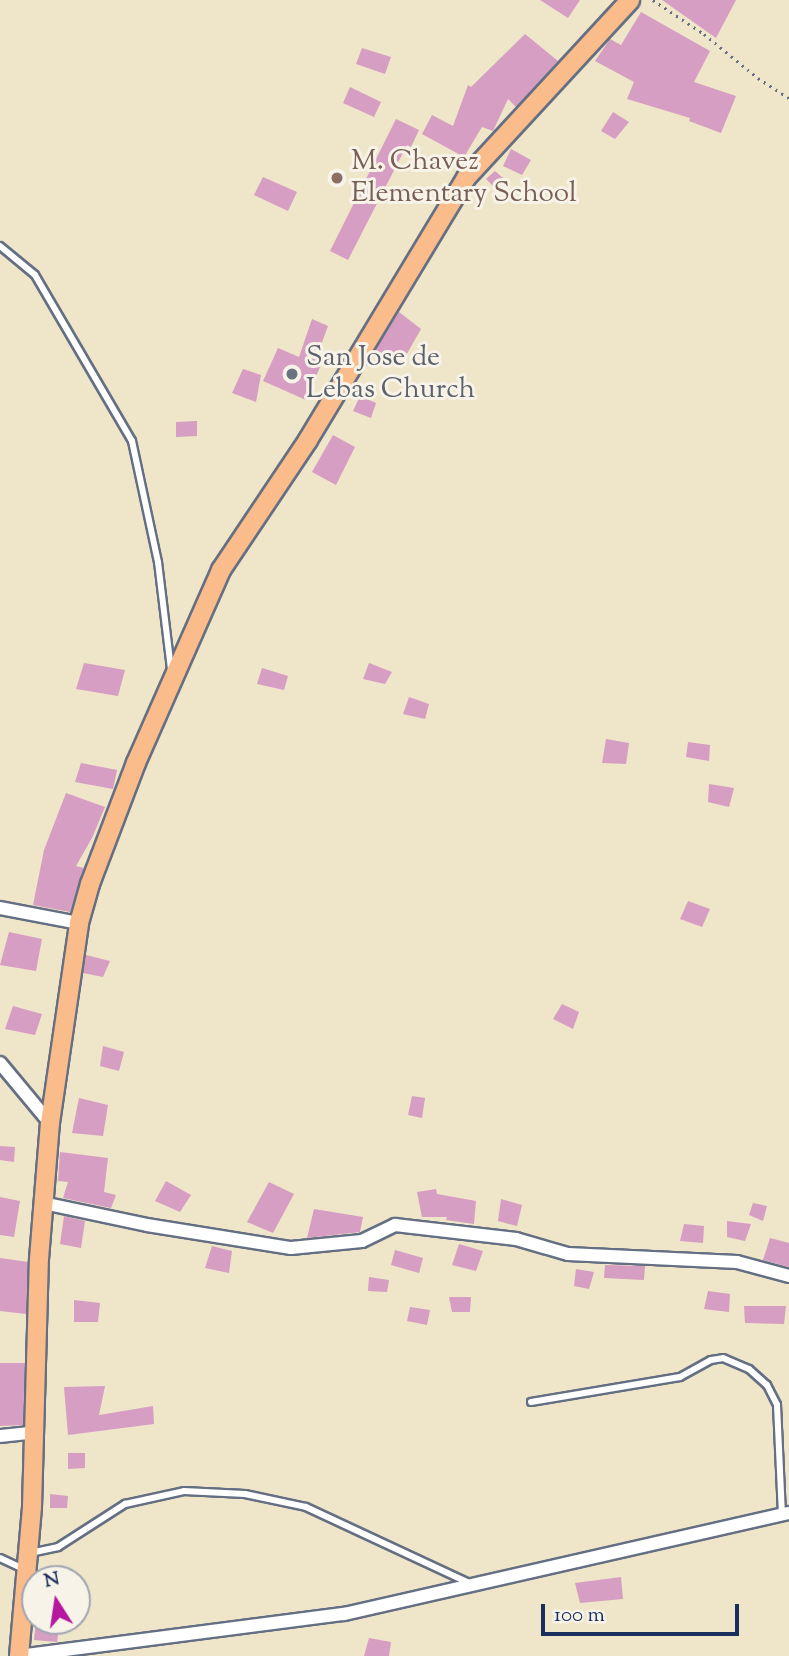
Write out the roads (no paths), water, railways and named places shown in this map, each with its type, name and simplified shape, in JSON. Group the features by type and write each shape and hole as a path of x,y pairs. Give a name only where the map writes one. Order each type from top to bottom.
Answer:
{"main road":[{"path":"19,1656 36,1432 43,1203 50,1123 79,923 90,884 136,763 221,570 308,440 466,178 630,0"}],"street":[{"path":"0,908 79,923"},
{"path":"0,1063 50,1123"},
{"path":"43,1203 147,1225 291,1248 362,1241 395,1225 516,1240 568,1254 737,1262 789,1276"},
{"path":"0,1436 36,1432"},
{"path":"19,1656 141,1639 292,1623 475,1586 785,1514"}],"lane":[{"path":"0,246 35,275 132,441 158,562 172,679"},
{"path":"531,1402 680,1377 711,1360 723,1358 749,1369 767,1385 777,1405 785,1514"},
{"path":"0,1558 28,1562 58,1547 125,1504 184,1491 245,1494 306,1507 475,1586"}],"place":[{"name":"M. Chavez Elementary School","path":"337,178"},
{"name":"San Jose de Lebas Church","path":"292,374"}]}
